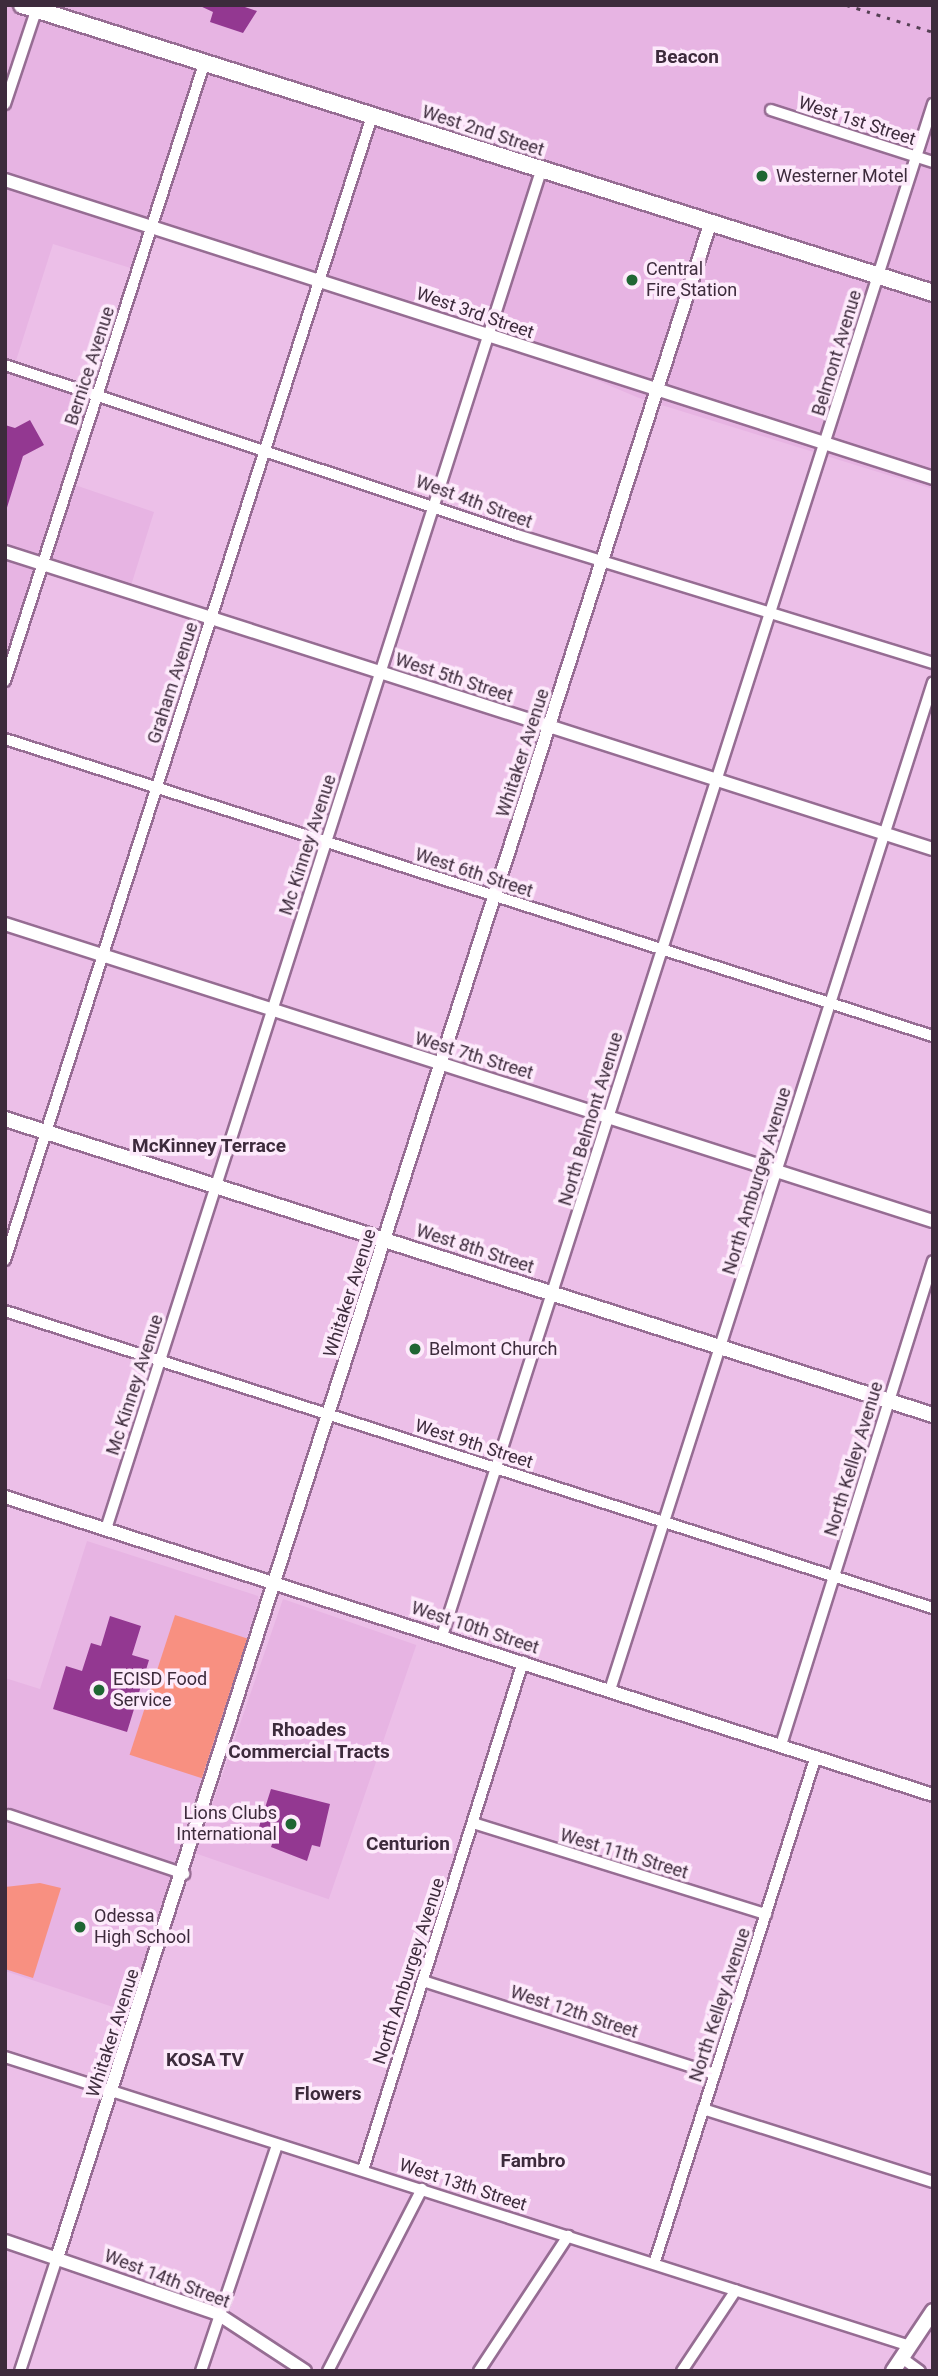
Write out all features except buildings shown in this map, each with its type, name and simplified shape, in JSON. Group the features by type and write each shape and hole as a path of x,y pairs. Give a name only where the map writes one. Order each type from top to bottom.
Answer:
{"main road":[{"name":"West 2nd Street","path":"32,7 710,225 933,293"},
{"name":"West 8th Street","path":"5,1119 933,1416"},
{"path":"902,2358 933,2311"}],"street":[{"path":"5,104 32,7"},
{"name":"Bernice Avenue","path":"5,681 205,61"},
{"name":"Belmont Avenue","path":"770,611 825,447 933,104"},
{"name":"West 1st Street","path":"771,110 933,162"},
{"name":"Graham Avenue","path":"5,1260 372,116"},
{"name":"Mc Kinney Avenue","path":"106,1529 486,334 541,171"},
{"name":"West 3rd Street","path":"5,180 486,334 656,393 933,478"},
{"name":"Whitaker Avenue","path":"20,2371 184,1874 327,1417 710,225"},
{"name":"West 4th Street","path":"5,365 434,503 603,561 933,663"},
{"name":"West 5th Street","path":"5,552 933,849"},
{"name":"North Belmont Avenue","path":"442,1636 770,611"},
{"name":"North Amburgey Avenue","path":"610,1690 933,682"},
{"name":"West 6th Street","path":"5,739 933,1036"},
{"name":"West 7th Street","path":"5,924 933,1221"},
{"name":"North Kelley Avenue","path":"781,1745 933,1261"},
{"name":"West 9th Street","path":"5,1311 327,1417 496,1468 834,1579 933,1608"},
{"name":"West 10th Street","path":"6,1498 933,1795"},
{"name":"North Amburgey Avenue","path":"363,2170 523,1662"},
{"name":"North Kelley Avenue","path":"654,2264 816,1756"},
{"path":"9,1815 184,1874"},
{"name":"West 11th Street","path":"472,1823 766,1914"},
{"name":"West 12th Street","path":"423,1981 715,2074"},
{"name":"West 13th Street","path":"5,2057 736,2290 902,2358 920,2371"},
{"path":"703,2109 933,2182"},
{"path":"201,2371 277,2145"},
{"path":"328,2371 422,2189"},
{"path":"479,2371 568,2236"},
{"name":"West 14th Street","path":"5,2241 218,2314 305,2371"},
{"path":"682,2371 736,2290"}],"shaded area":[{"path":"5,5 933,5 933,489 639,398 485,333 151,227 137,270 53,244 14,367 97,394 69,483 154,512 129,592 43,564 15,649 5,646"},
{"path":"87,1541 258,1596 259,1601 128,2012 5,1971 5,1678 40,1689"},
{"path":"283,1599 416,1645 329,1899 195,1853"},
{"path":"175,1615 247,1638 202,1778 130,1755"},
{"path":"40,1883 61,1888 33,1978 5,1969 5,1887"}],"railway":[{"path":"847,5 933,32"}],"place":[{"name":"Westerner Motel","path":"762,176"},
{"name":"Central Fire Station","path":"632,280"},
{"name":"Belmont Church","path":"415,1349"},
{"name":"ECISD Food Service","path":"99,1690"},
{"name":"Lions Clubs International","path":"291,1824"},
{"name":"Odessa High School","path":"80,1927"}],"district":[{"name":"Beacon","path":"687,57"},
{"name":"McKinney Terrace","path":"209,1146"},
{"name":"Rhoades Commercial Tracts","path":"309,1741"},
{"name":"Centurion","path":"408,1844"},
{"name":"KOSA TV","path":"205,2060"},
{"name":"Flowers","path":"328,2094"},
{"name":"Fambro","path":"533,2161"}]}
